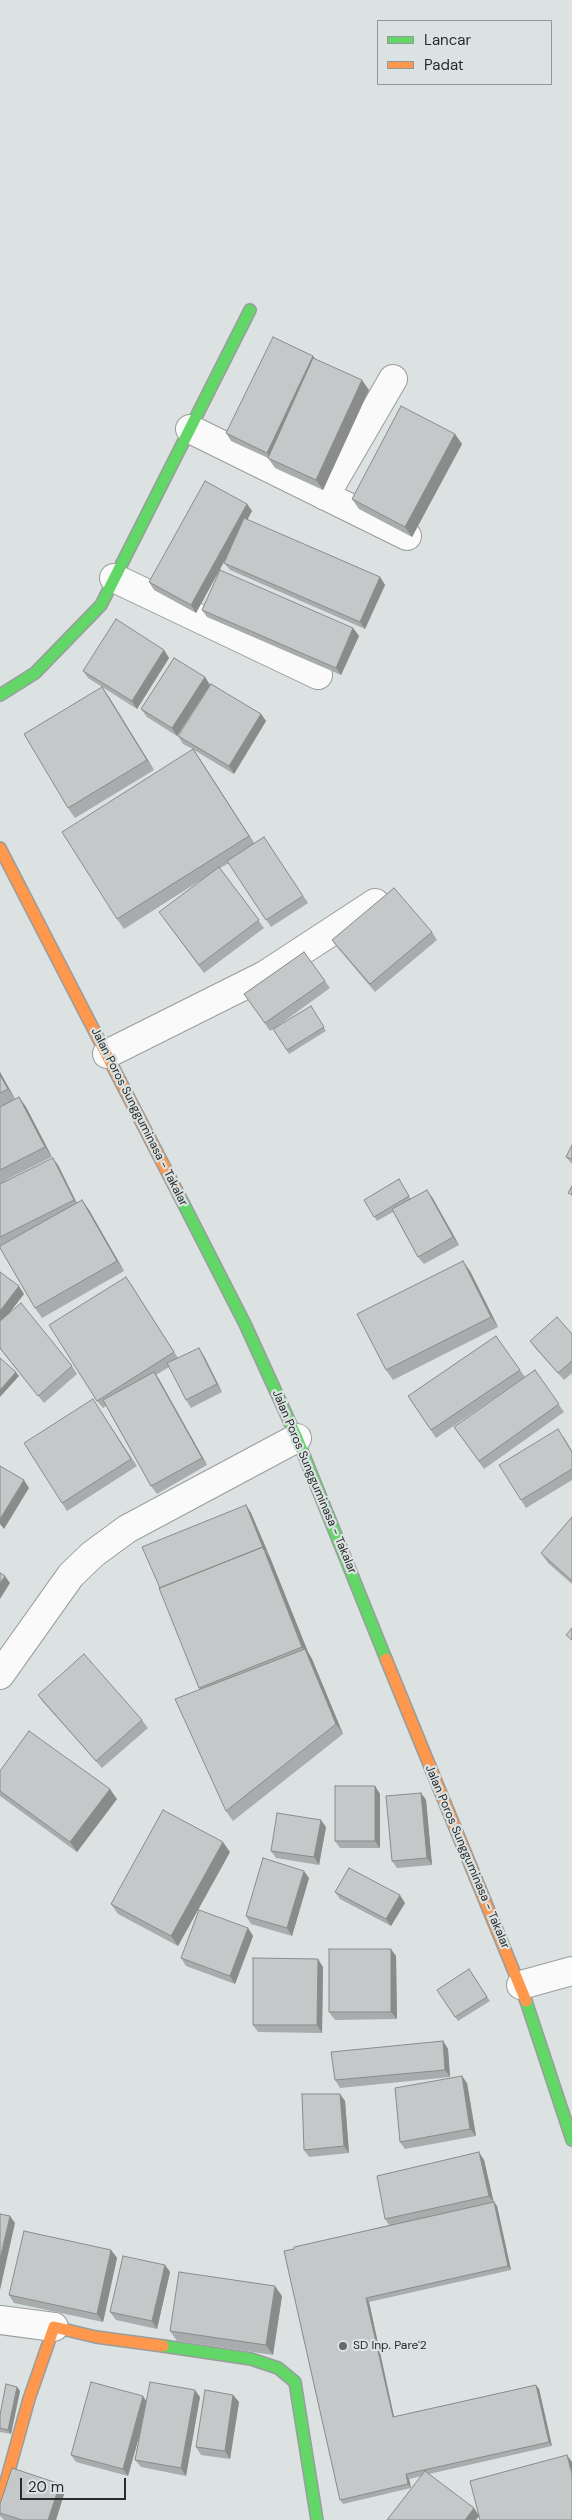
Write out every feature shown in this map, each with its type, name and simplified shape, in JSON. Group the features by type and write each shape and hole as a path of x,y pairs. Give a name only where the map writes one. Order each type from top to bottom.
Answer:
{"main road":[{"path":"0,695 35,674 101,605 250,310"},
{"name":"Jalan Poros Sungguminasa - Takalar","path":"0,848 245,1324 297,1438 463,1849 521,1985 572,2140"},
{"path":"0,2503 30,2398 54,2327 96,2337 251,2359 278,2368 295,2382 317,2520"}],"street":[{"path":"325,496 392,379"},
{"path":"190,429 407,536"},
{"path":"114,578 318,675"},
{"path":"107,1054 266,976 375,903"},
{"path":"0,1675 71,1575 93,1554 127,1529 297,1438"},
{"path":"521,1985 570,1972"},
{"path":"0,2320 54,2327"}],"building":[{"path":"273,337 313,356 267,453 226,433"},
{"path":"313,358 362,380 316,480 268,458"},
{"path":"401,406 455,434 405,527 352,499"},
{"path":"205,481 247,504 191,605 149,582"},
{"path":"244,518 380,577 360,622 224,563"},
{"path":"220,570 353,628 336,668 202,610"},
{"path":"116,619 164,650 132,701 83,671"},
{"path":"174,658 205,677 172,728 141,709"},
{"path":"211,684 261,714 229,766 178,736"},
{"path":"102,687 147,760 68,808 24,734"},
{"path":"193,749 249,836 117,919 62,832"},
{"path":"264,837 303,896 266,920 227,861"},
{"path":"219,867 259,920 199,965 159,912"},
{"path":"394,888 432,932 370,984 332,940"},
{"path":"304,952 325,981 265,1023 244,994"},
{"path":"311,1006 324,1027 287,1050 273,1029"},
{"path":"0,1075 8,1089 0,1093"},
{"path":"19,1097 45,1147 0,1170 0,1107"},
{"path":"572,1145 572,1159 566,1157"},
{"path":"53,1158 74,1200 0,1237 0,1184"},
{"path":"399,1179 409,1196 374,1217 364,1200"},
{"path":"572,1186 572,1195 568,1193"},
{"path":"427,1190 453,1237 418,1257 392,1209"},
{"path":"82,1200 117,1261 35,1308 0,1246"},
{"path":"463,1261 491,1317 386,1370 357,1314"},
{"path":"0,1272 19,1286 0,1311"},
{"path":"126,1277 174,1352 97,1401 49,1325"},
{"path":"21,1303 72,1366 38,1396 0,1348 0,1321"},
{"path":"557,1317 572,1334 572,1361 558,1373 530,1341"},
{"path":"496,1336 520,1370 431,1430 408,1396"},
{"path":"199,1348 217,1384 186,1400 167,1363"},
{"path":"0,1358 16,1372 0,1390"},
{"path":"535,1370 559,1404 479,1461 454,1427"},
{"path":"154,1372 202,1458 151,1486 103,1400"},
{"path":"93,1399 131,1459 62,1503 24,1443"},
{"path":"558,1429 572,1452 572,1469 521,1500 499,1465"},
{"path":"0,1466 24,1480 0,1519"},
{"path":"246,1505 263,1547 160,1588 142,1547"},
{"path":"572,1517 572,1581 541,1553"},
{"path":"263,1547 302,1647 199,1688 159,1588"},
{"path":"0,1573 5,1576 0,1583"},
{"path":"572,1628 572,1640 566,1635"},
{"path":"305,1649 336,1724 226,1811 175,1699"},
{"path":"84,1654 142,1720 96,1761 38,1695"},
{"path":"29,1731 110,1789 70,1842 0,1791 0,1771"},
{"path":"335,1786 375,1786 375,1841 335,1841"},
{"path":"421,1793 427,1858 392,1861 386,1796"},
{"path":"163,1810 223,1842 171,1936 111,1904"},
{"path":"277,1813 321,1820 314,1857 271,1851"},
{"path":"263,1858 304,1871 287,1928 246,1916"},
{"path":"349,1868 400,1895 386,1919 335,1892"},
{"path":"199,1910 248,1928 230,1976 181,1958"},
{"path":"329,1949 391,1949 391,2012 329,2012"},
{"path":"253,1958 318,1959 317,2025 253,2025"},
{"path":"469,1969 487,1997 455,2017 437,1990"},
{"path":"443,2041 445,2070 335,2080 331,2052"},
{"path":"462,2076 470,2129 400,2142 395,2088"},
{"path":"302,2094 340,2094 344,2146 304,2150"},
{"path":"479,2152 489,2196 385,2219 377,2176"},
{"name":"SD Inp. Pare'2","path":"494,2202 508,2266 366,2298 393,2417 536,2385 549,2442 406,2474 408,2484 340,2500 284,2251 294,2249 294,2247"},
{"path":"0,2214 10,2216 0,2259"},
{"path":"24,2231 111,2250 97,2314 9,2295"},
{"path":"123,2256 165,2265 152,2321 110,2312"},
{"path":"179,2272 275,2286 266,2345 170,2331"},
{"path":"91,2382 143,2396 123,2469 71,2455"},
{"path":"150,2382 195,2390 181,2468 135,2460"},
{"path":"6,2384 17,2387 8,2430 0,2428 0,2415"},
{"path":"205,2390 233,2395 225,2451 196,2447"},
{"path":"567,2455 572,2474 572,2520 480,2520 470,2481"},
{"path":"12,2468 60,2484 48,2520 22,2520 0,2513 0,2504"},
{"path":"425,2471 474,2508 465,2520 387,2520"}],"traffic: fast":[{"path":"0,695 35,673 101,605 250,310"},
{"path":"179,1195 245,1324 297,1438 386,1659"},
{"path":"526,2001 572,2140"},
{"path":"163,2346 251,2359 278,2368 295,2382 317,2520"}],"traffic: slow":[{"path":"0,848 179,1195"},
{"path":"386,1659 526,2001"},
{"path":"0,2503 29,2399 54,2327 96,2337 163,2346"}],"place":[{"name":"SD Inp. Pare'2","path":"343,2346"}]}
